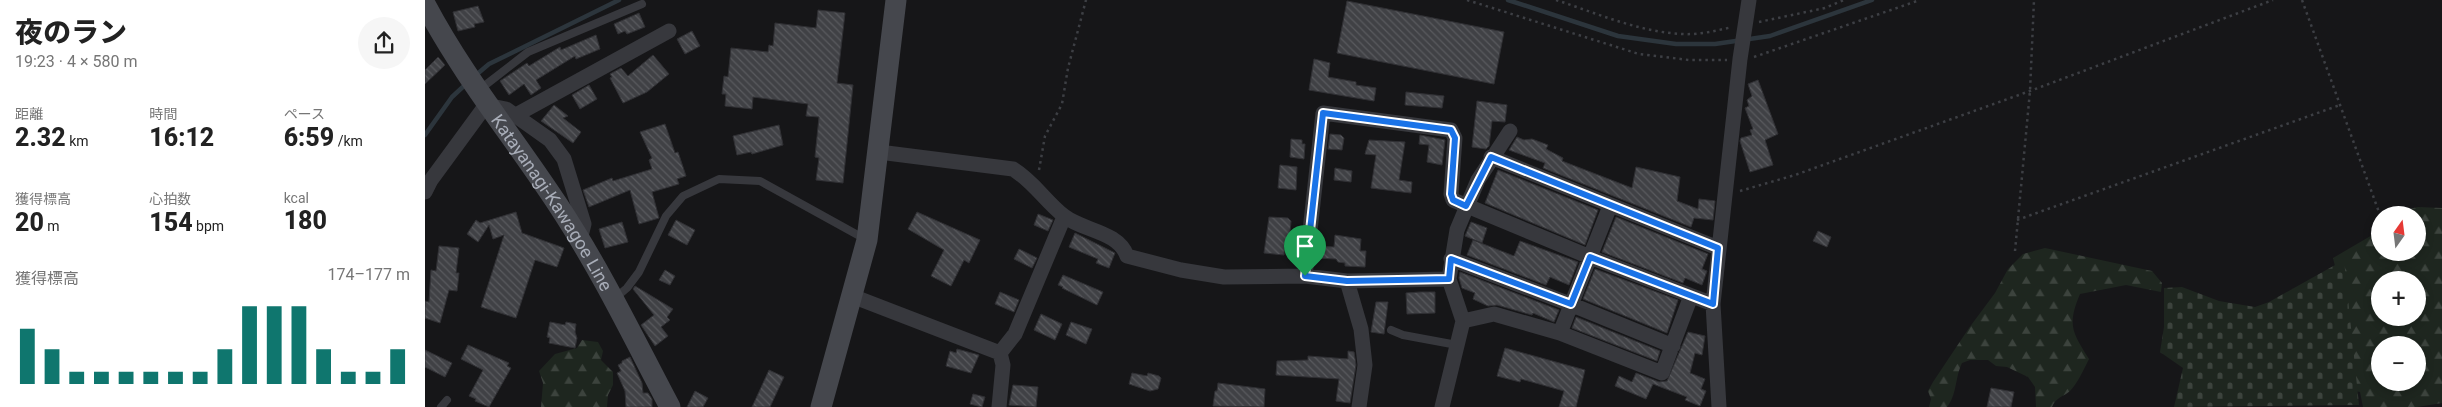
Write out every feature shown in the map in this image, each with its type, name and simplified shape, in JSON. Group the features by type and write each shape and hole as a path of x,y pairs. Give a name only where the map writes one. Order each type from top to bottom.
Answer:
{"main road":[{"path":"821,407 867,240 896,0"},
{"name":"Katayanagi-Kawagoe Line","path":"425,4 443,38 476,89 549,192 580,240 614,299 670,407"}],"street":[{"path":"1721,406 1713,304 1740,59 1749,0"},
{"path":"514,116 669,31"},
{"path":"425,192 476,89 550,140 564,159 584,224 580,240"},
{"path":"1305,276 1323,113 1451,130 1455,138 1451,194 1453,200 1590,257 1713,304"},
{"path":"1442,407 1463,321 1449,279 1457,230 1466,206 1491,157 1510,131"},
{"path":"879,152 1013,169 1035,186 1064,217 1114,240 1125,249 1127,256 1143,261 1224,277 1305,276 1347,281 1449,279"},
{"path":"1491,157 1718,248"},
{"path":"1560,333 1610,206"},
{"path":"1000,353 1015,334 1064,217"},
{"path":"1451,259 1571,304 1673,346"},
{"path":"1347,281 1361,330 1365,365 1359,407"},
{"path":"852,296 1000,353"},
{"path":"1463,321 1494,314 1560,333 1662,373 1691,296"},
{"path":"999,407 1003,365 1000,353"}],"lane":[{"path":"476,89 528,52 642,4"},
{"path":"614,299 627,288 639,272 666,216 683,196 719,179 760,181 867,240"},
{"path":"1391,330 1403,335 1457,345"},
{"path":"441,407 447,400"}],"path":[{"path":"1035,186 1045,136 1062,104 1066,75 1086,0"},
{"path":"1467,0 1639,54 1689,60 1740,59 1763,55 1920,0"},
{"path":"1556,0 1653,30 1683,34 1705,33 1745,25 1825,8 1844,0"},
{"path":"2015,251 2030,91 2034,0"},
{"path":"1724,196 1795,176 2273,0"},
{"path":"2301,0 2377,206"},
{"path":"2017,220 2340,105"}],"green space":[{"path":"2426,207 2442,208 2442,403 2417,407 2363,407 2360,392 2351,390 2339,282 2333,258 2371,236 2371,261 2426,261"},
{"path":"2045,248 2152,271 2162,283 2161,292 2126,285 2080,294 2074,313 2073,328 2089,359 2073,388 2058,399 2052,407 2036,407 2035,387 2028,377 2007,367 1996,366 1988,360 1970,360 1962,363 1953,397 1947,407 1929,407 1931,399 1928,391 1933,382 1995,293 2008,269 2023,254"},
{"path":"2344,260 2359,405 2174,407 2183,368 2160,352 2164,327 2164,288 2182,287 2219,301 2255,307 2269,302"},
{"path":"582,340 598,342 603,351 601,360 613,372 613,385 608,395 607,407 541,407 543,383 539,371 555,354 577,348"}],"building":[{"path":"1347,1 1504,32 1494,84 1337,53"},
{"path":"478,6 484,22 474,24 475,27 458,31 453,12"},
{"path":"818,10 845,13 837,83 853,85 843,183 816,180 819,158 815,157 819,117 806,116 808,104 753,97 752,109 725,106 726,94 722,94 724,76 728,77 731,48 768,52 769,45 773,46 775,23 816,28"},
{"path":"639,13 645,27 627,34 625,31 618,34 614,24"},
{"path":"692,31 700,46 685,54 677,39"},
{"path":"596,35 600,49 576,59 575,56 536,80 541,88 531,95 524,84 509,95 500,81 527,63 529,66 560,47 561,50"},
{"path":"653,55 669,74 647,92 623,103 610,78 612,77 610,74 621,68 628,76"},
{"path":"438,57 445,65 425,84 425,70"},
{"path":"1314,59 1330,63 1328,77 1356,82 1356,85 1376,88 1374,101 1309,90"},
{"path":"1758,80 1778,134 1765,140 1773,165 1750,172 1740,141 1741,138 1752,135 1750,130 1753,129 1745,108 1749,106 1747,100 1752,96 1748,84"},
{"path":"589,85 597,99 580,109 572,95"},
{"path":"1406,92 1444,96 1442,108 1405,105"},
{"path":"1477,101 1507,105 1505,122 1492,121 1489,146 1486,149 1472,147"},
{"path":"554,105 568,116 563,118 581,132 573,143 541,121"},
{"path":"665,124 675,153 678,152 686,176 677,179 679,184 652,192 659,218 639,224 630,190 589,207 583,190 612,178 613,181 652,169 649,160 652,158 640,132"},
{"path":"779,125 783,145 752,154 751,152 737,155 733,136"},
{"path":"1330,134 1341,135 1344,138 1342,150 1328,149"},
{"path":"1420,135 1445,140 1442,165 1427,162 1429,145 1419,144"},
{"path":"1517,137 1524,140 1532,139 1548,145 1546,149 1563,158 1562,161 1632,188 1636,167 1680,177 1677,201 1698,209 1699,199 1715,201 1713,220 1694,218 1691,227 1543,168 1545,163 1509,150"},
{"path":"1291,139 1302,140 1302,144 1305,144 1304,159 1290,157"},
{"path":"1369,140 1405,142 1399,180 1412,182 1411,193 1371,188 1376,155 1365,154"},
{"path":"1280,165 1297,167 1296,190 1278,188"},
{"path":"1335,168 1352,171 1351,182 1334,180"},
{"path":"1498,170 1598,210 1585,245 1485,203"},
{"path":"516,212 522,233 564,248 557,267 535,260 516,318 481,307 504,235 493,239 489,225 478,242 467,234 476,220 480,223"},
{"path":"917,212 980,240 969,263 964,260 951,286 931,276 944,250 908,229"},
{"path":"1038,214 1053,220 1048,231 1034,225"},
{"path":"1269,217 1288,218 1291,221 1289,244 1285,243 1284,255 1264,253"},
{"path":"1616,217 1708,254 1702,269 1707,271 1702,285 1685,278 1683,283 1602,252"},
{"path":"676,220 695,230 687,245 668,235"},
{"path":"622,222 628,242 605,248 599,229"},
{"path":"1471,222 1487,228 1482,243 1465,236"},
{"path":"1818,231 1831,237 1827,247 1813,241"},
{"path":"1075,233 1115,253 1109,268 1096,263 1098,259 1069,247"},
{"path":"1335,235 1361,239 1360,251 1366,251 1365,267 1345,266 1345,263 1338,262 1336,259 1316,258 1318,246 1334,247"},
{"path":"1473,240 1514,256 1520,241 1578,262 1569,285 1550,277 1546,285 1467,255"},
{"path":"439,246 459,248 456,273 459,273 457,291 449,290 440,323 425,318 425,301 429,302 431,270 436,271"},
{"path":"1019,249 1037,258 1032,268 1014,259"},
{"path":"1595,269 1678,300 1667,333 1583,299"},
{"path":"665,270 675,276 670,285 659,280"},
{"path":"1460,272 1559,310 1554,322 1533,313 1532,315 1497,305 1488,306 1473,299 1475,293 1462,288 1459,278"},
{"path":"1063,275 1103,292 1097,305 1058,285"},
{"path":"635,286 673,309 667,317 670,320 661,327 668,336 655,346 641,325 654,315 633,289"},
{"path":"1000,292 1019,300 1014,312 995,304"},
{"path":"1435,292 1435,313 1407,314 1406,293"},
{"path":"1376,302 1388,302 1384,334 1371,332"},
{"path":"1041,314 1062,324 1055,340 1034,330"},
{"path":"1576,317 1660,351 1657,361 1572,328"},
{"path":"550,322 565,325 566,322 576,324 575,332 577,338 575,348 549,343 550,338 547,337"},
{"path":"1071,322 1092,329 1086,344 1066,335"},
{"path":"1688,332 1705,336 1702,355 1695,353 1690,373 1705,379 1701,389 1706,391 1700,406 1685,400 1687,397 1653,384 1646,399 1615,386 1619,376 1632,382 1636,373 1659,382 1667,381"},
{"path":"468,345 509,363 507,366 511,368 489,407 469,396 483,370 461,359"},
{"path":"1505,348 1585,370 1576,407 1559,407 1564,391 1521,379 1520,382 1497,376"},
{"path":"957,349 979,355 971,373 946,366 950,351 956,353"},
{"path":"425,350 452,363 445,377 425,367"},
{"path":"1348,351 1354,352 1356,365 1350,403 1336,401 1339,379 1276,375 1277,361 1308,360 1308,356 1348,359"},
{"path":"630,357 642,383 643,393 648,393 652,399 652,407 626,407 625,391 617,373 621,371 618,365"},
{"path":"769,370 784,377 770,407 752,407"},
{"path":"1132,373 1147,376 1148,373 1159,376 1161,378 1158,389 1150,391 1129,384"},
{"path":"1218,383 1265,389 1264,407 1213,406"},
{"path":"1013,385 1038,387 1036,407 1009,405"},
{"path":"1991,388 2014,392 2011,407 1987,407"},
{"path":"695,391 708,398 703,407 687,407"},
{"path":"973,394 985,397 982,407 970,404"}],"waterway":[{"path":"476,75 489,64 619,0"},
{"path":"1508,0 1618,36 1676,44 1715,44 1770,36 1872,0"},
{"path":"425,135 452,97 466,84"}],"route":[{"path":"1323,113 1451,130 1455,138 1451,194 1453,200 1466,206 1491,157 1718,248 1713,304 1590,257 1571,304 1451,259 1449,279 1347,281 1305,276 1323,113"}]}
